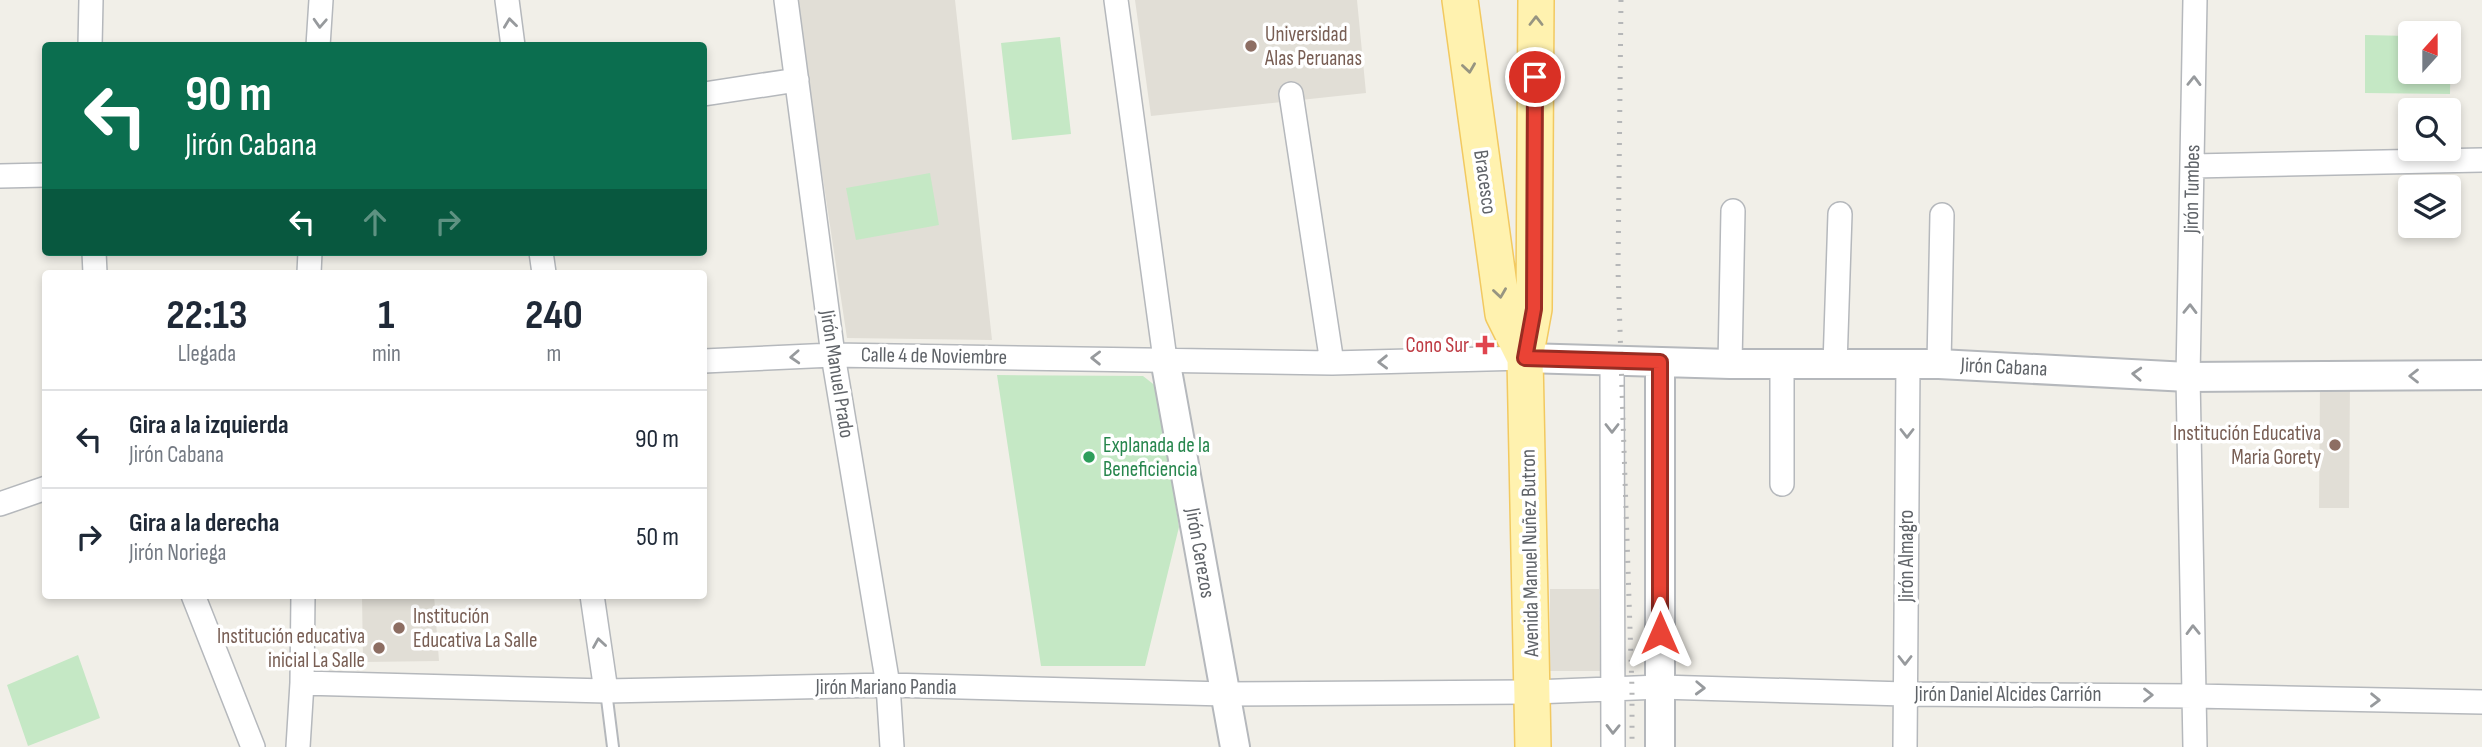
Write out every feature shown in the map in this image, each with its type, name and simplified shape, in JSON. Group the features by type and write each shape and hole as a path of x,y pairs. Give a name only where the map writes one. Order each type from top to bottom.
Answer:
{"main road":[{"name":"Bracesco","path":"1460,0 1503,314 1525,358"},
{"path":"1525,358 1534,309 1536,0"},
{"name":"Avenida Manuel Nuñez Butron","path":"1525,358 1534,692 1533,747"}],"street":[{"path":"90,42 91,0"},
{"path":"318,42 321,0"},
{"path":"507,0 512,42"},
{"name":"Jirón Manuel Prado","path":"786,0 833,355 888,685 892,747"},
{"path":"1116,0 1164,359"},
{"name":"Jirón Tumbes","path":"2195,747 2188,377 2196,0"},
{"path":"707,94 797,80"},
{"path":"1291,94 1332,363"},
{"path":"2193,166 2482,160"},
{"path":"0,176 42,176"},
{"path":"1730,365 1733,211"},
{"path":"1835,365 1840,215"},
{"path":"1939,364 1942,215"},
{"name":"Calle 4 de Noviembre","path":"707,361 833,355 1332,363 1525,358"},
{"name":"Jirón Cabana","path":"1525,358 1730,365 1939,364 2188,377 2482,375"},
{"name":"Jirón Cerezos","path":"1164,359 1235,747"},
{"path":"1612,360 1613,747"},
{"path":"1660,362 1660,747"},
{"name":"Jirón Almagro","path":"1905,747 1908,364"},
{"path":"1782,365 1782,484"},
{"path":"0,504 42,489"},
{"path":"195,599 253,747"},
{"path":"298,747 303,599"},
{"path":"593,599 606,691"},
{"name":"Jirón Mariano Pandia","path":"302,683 606,691 888,685 1225,694 1534,692"},
{"name":"Jirón Daniel Alcides Carrión","path":"1534,692 1660,687 1905,694 2482,702"}],"lane":[{"path":"606,691 613,747"}],"shaded area":[{"path":"796,0 955,0 992,340 847,338"},
{"name":"Universidad Alas Peruanas","path":"1135,0 1357,0 1366,93 1151,116"},
{"name":"Institución Educativa Maria Gorety","path":"2320,382 2350,382 2349,508 2319,508"},
{"path":"1550,589 1599,589 1600,671 1550,671"},
{"name":"Institución Educativa La Salle","path":"362,599 434,599 439,661 363,662"}],"green space":[{"path":"2365,35 2398,36 2398,84 2450,84 2450,94 2365,93"},
{"path":"1060,37 1071,134 1012,140 1001,43"},
{"path":"930,173 939,225 856,240 846,188"},
{"name":"Explanada de la Beneficiencia","path":"997,375 1143,376 1157,387 1179,527 1145,666 1041,666"},
{"path":"78,655 100,718 28,746 7,685"}],"railway":[{"path":"1621,0 1618,270 1632,747"}],"place":[{"name":"Universidad Alas Peruanas","path":"1251,46"},
{"name":"Cono Sur","path":"1485,345"},
{"name":"Institución Educativa Maria Gorety","path":"2335,445"},
{"name":"Explanada de la Beneficiencia","path":"1089,457"},
{"name":"Institución Educativa La Salle","path":"399,628"},
{"name":"Institución educativa inicial La Salle","path":"379,648"}],"route":[{"path":"1535,77 1534,309 1525,358 1660,362 1660,633"}]}
